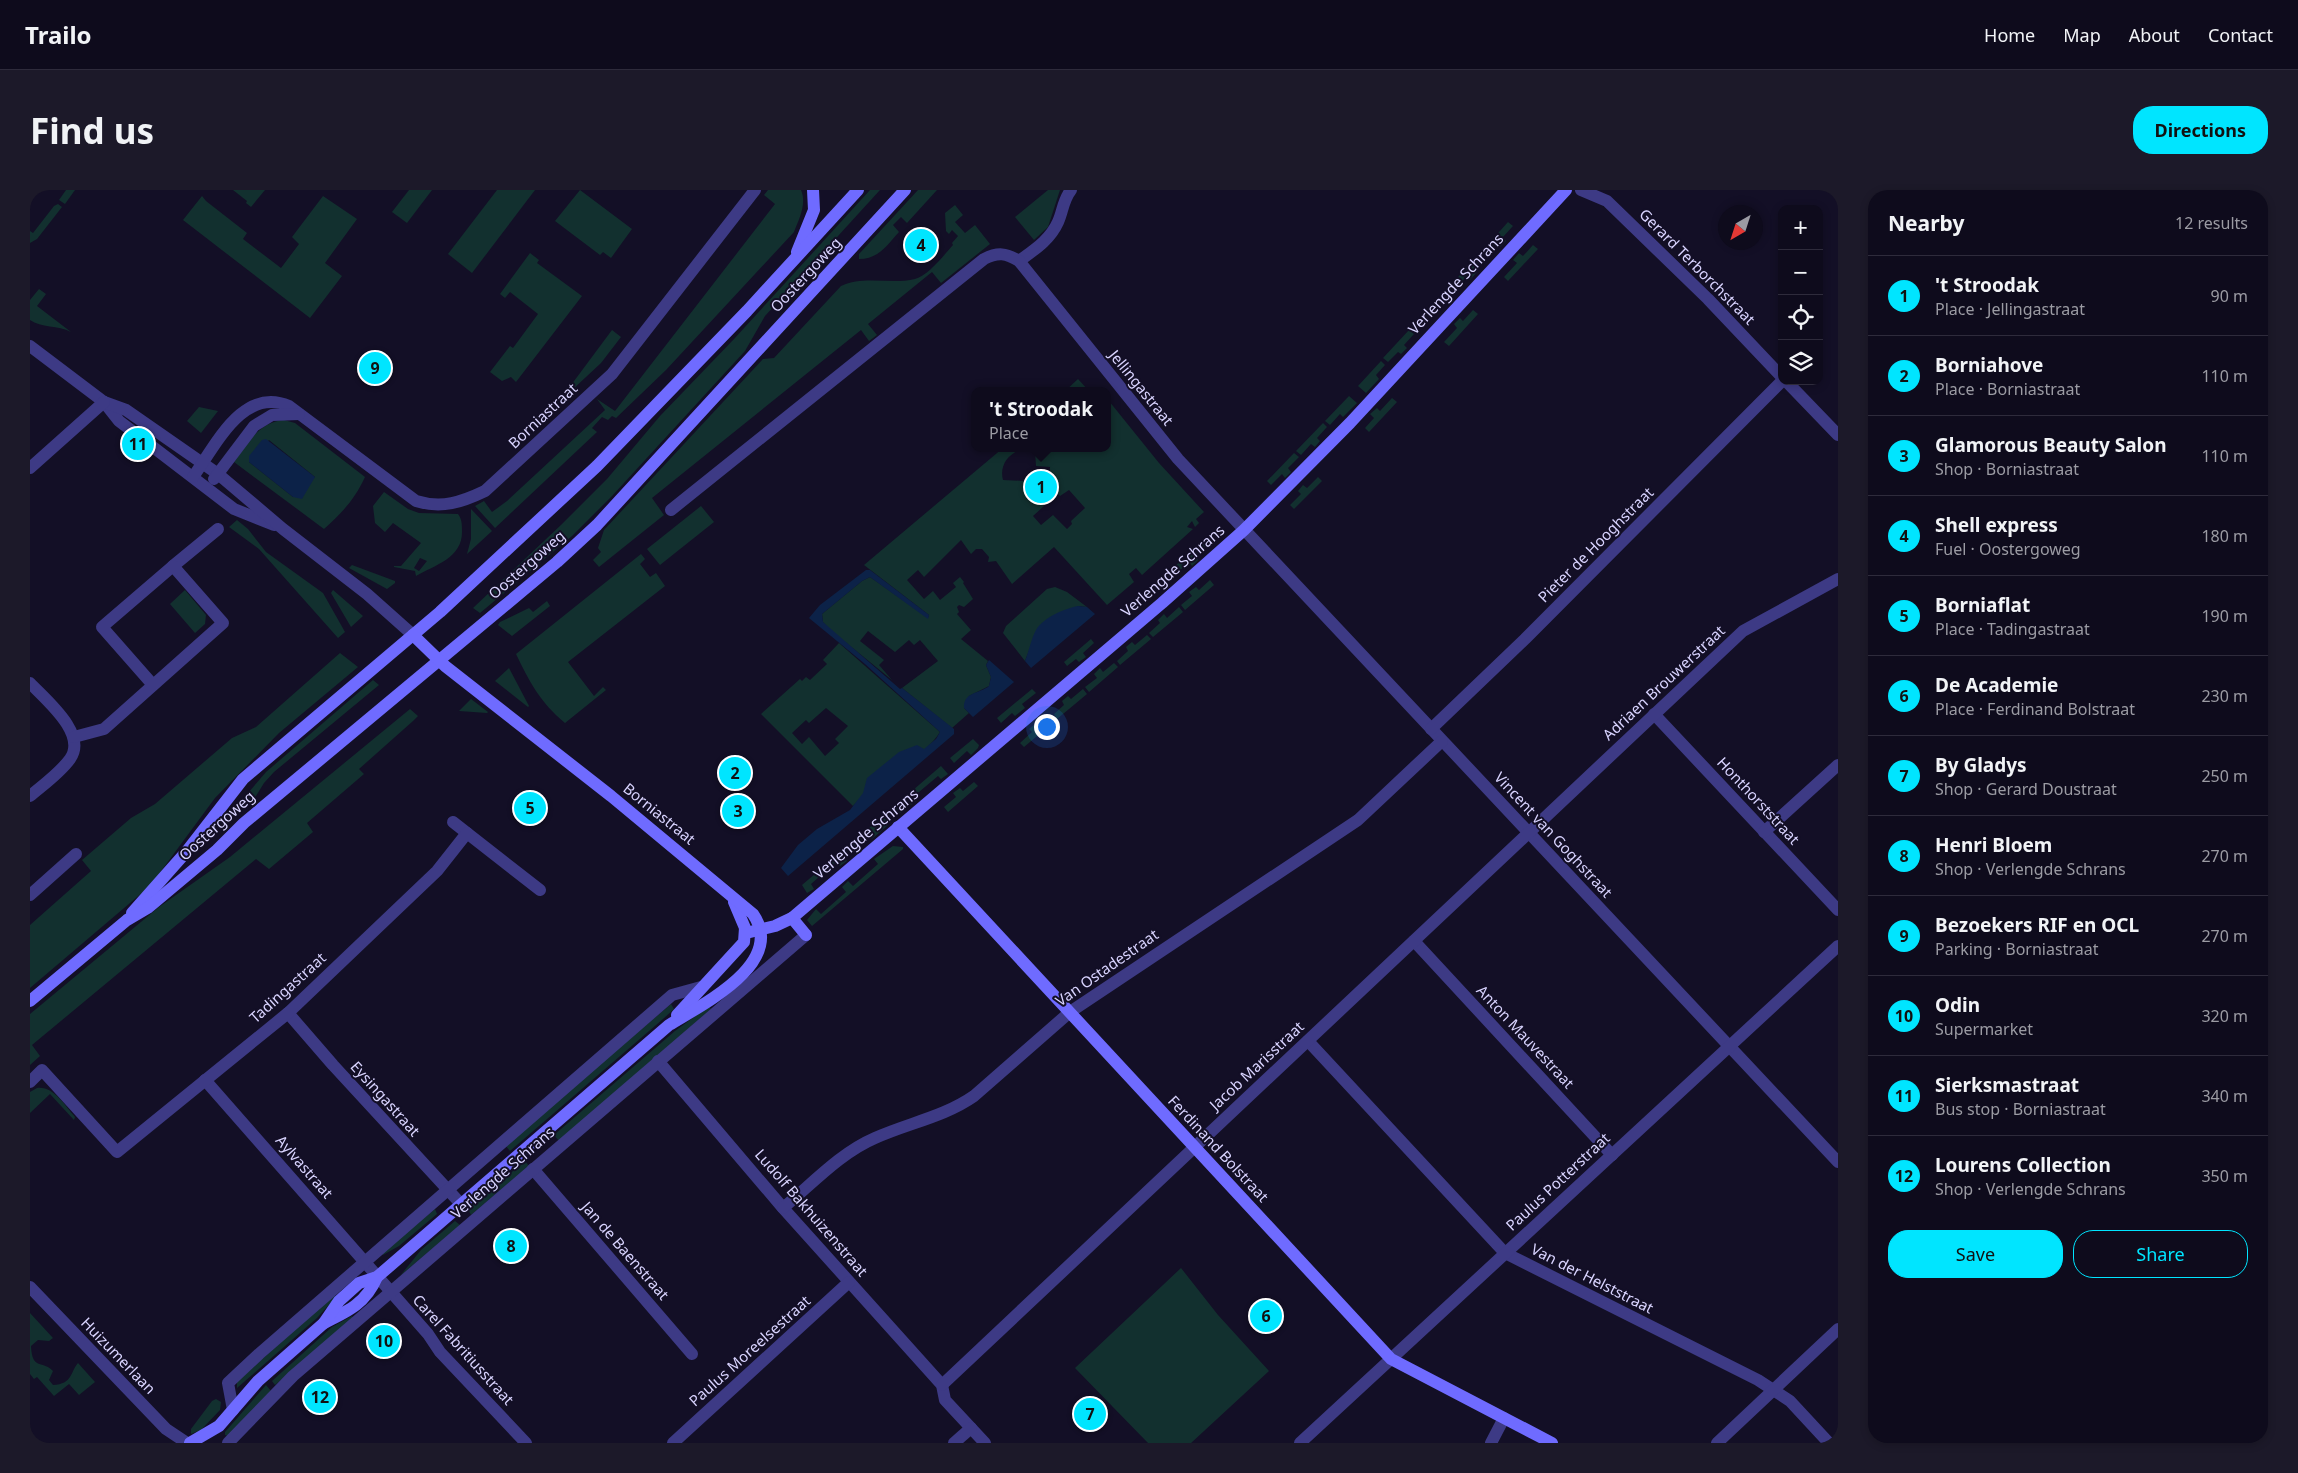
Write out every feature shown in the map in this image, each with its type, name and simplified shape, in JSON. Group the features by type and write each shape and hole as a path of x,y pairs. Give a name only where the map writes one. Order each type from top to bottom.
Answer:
{"street":[{"name":"Borniastraat","path":"193,476 239,414 261,402 278,401 299,414 416,501 439,506 467,500 500,479 612,374 755,190"},
{"path":"792,263 814,210 813,190"},
{"name":"Oostergoweg","path":"127,920 188,851 243,779 413,635 597,466 792,263 858,190"},
{"name":"Oostergoweg","path":"30,1000 127,920 149,907 217,850 244,823 557,562 597,525 905,190"},
{"path":"671,510 984,259 1001,253 1019,261 1050,237 1058,222 1066,197 1071,190"},
{"name":"Verlengde Schrans","path":"669,1025 701,987 739,949 746,933 761,930 792,918 1156,609 1244,530 1350,423 1566,190"},
{"name":"Gerard Terborchstraat","path":"1581,190 1608,201 1708,299 1778,373"},
{"name":"Jellingastraat","path":"1019,261 1178,460 1244,530"},
{"name":"Borniastraat","path":"30,346 104,402 120,420 234,509 283,529"},
{"name":"Pieter de Hooghstraat","path":"1431,729 1525,639 1778,385"},
{"path":"1790,385 1838,435"},
{"name":"Borniastraat","path":"104,402 126,410 203,463 283,529 368,594 438,660 666,841 753,914 761,930"},
{"path":"30,468 104,402"},
{"path":"208,488 254,426 272,416 299,414"},
{"path":"153,685 102,627 218,529"},
{"name":"Vincent van Goghstraat","path":"1244,530 1838,1162"},
{"path":"74,737 104,729 224,623 173,566"},
{"name":"Adriaen Brouwerstraat","path":"1528,833 1743,631 1838,579"},
{"path":"30,683 65,722 76,744 72,758 30,796"},
{"name":"Honthorststraat","path":"1654,714 1838,910"},
{"name":"Van Ostadestraat","path":"783,1208 843,1157 874,1138 957,1107 974,1096 1070,1012 1358,820 1442,740"},
{"path":"1764,832 1838,765"},
{"path":"453,822 540,890"},
{"name":"Ferdinand Bolstraat","path":"898,827 1391,1359 1552,1443"},
{"name":"Tadingastraat","path":"30,1082 42,1070 117,1152 288,1013 437,871 467,833"},
{"name":"Jacob Marisstraat","path":"942,1385 1528,833"},
{"path":"30,895 76,854"},
{"name":"Borniastraat","path":"734,900 744,921 746,933"},
{"name":"Verlengde Schrans","path":"228,1443 293,1376 806,935 792,918"},
{"name":"Verlengde Schrans","path":"212,1443 219,1426 258,1381 324,1323 349,1311 370,1293 377,1277 669,1025 716,996 751,965 761,947 761,930"},
{"name":"Anton Mauvestraat","path":"1414,941 1612,1154"},
{"name":"Paulus Potterstraat","path":"1300,1443 1838,946"},
{"name":"Verlengde Schrans","path":"232,1410 228,1383 364,1262 672,995 701,987"},
{"name":"Eysingastraat","path":"288,1013 339,1073 427,1170 461,1204"},
{"name":"Van der Helststraat","path":"1308,1040 1505,1253 1773,1390 1790,1401 1829,1443"},
{"name":"Ludolf Bakhuizenstraat","path":"658,1061 783,1208 942,1385 945,1400 985,1443"},
{"name":"Aylvastraat","path":"205,1080 377,1277"},
{"name":"Jan de Baenstraat","path":"533,1169 692,1354"},
{"name":"Carel Fabritiusstraat","path":"377,1277 428,1334 440,1352 526,1443"},
{"name":"Paulus Moreelsestraat","path":"673,1443 849,1282"},
{"name":"Huizumerlaan","path":"30,1287 166,1429 187,1443"},
{"path":"1716,1443 1838,1329"},
{"path":"1491,1443 1504,1418"},
{"name":"Verlengde Schrans","path":"190,1443 219,1426"},
{"path":"954,1443 971,1428"}],"green space":[{"path":"66,190 75,190 65,204 59,200"},
{"path":"233,190 265,190 251,207 246,203 247,201"},
{"path":"409,190 432,190 407,223 392,212"},
{"path":"497,190 535,190 472,273 448,254"},
{"path":"580,190 632,229 611,258 603,252 600,255 555,221"},
{"path":"768,190 801,190 803,206 794,232 666,370 616,418 612,416 608,420 602,417 592,428 597,432 495,528 475,506 484,501 492,512 507,501 605,410 597,399 615,411 775,204 764,195"},
{"path":"870,190 880,190 765,316 745,351 612,496 572,536 480,613 473,608 607,479 660,416 734,339"},
{"path":"918,190 937,190 907,223 901,217 893,225 899,232 882,250 872,257 859,259 859,254"},
{"path":"1048,190 1060,190 1048,227 1034,240 1015,217"},
{"path":"202,196 247,233 243,239 281,268 299,244 292,237 323,196 357,219 325,263 342,276 310,318 183,220"},
{"path":"58,204 62,207 37,239 30,243 30,231 33,233 54,206"},
{"path":"955,205 963,215 955,222 965,233 975,225 990,244 941,283 932,272 868,324 877,335 869,341 861,330 652,498 664,515 599,567 593,560 601,552 598,548 604,530 763,359 774,358 841,286 859,281 906,281 925,274 936,265 958,236 952,230 949,234 946,231 945,213"},
{"path":"1508,222 1513,226 1503,237 1506,241 1500,247 1496,244 1486,255 1482,251"},
{"path":"1533,245 1538,249 1508,281 1504,277 1517,263 1513,260 1519,253 1523,256"},
{"path":"530,253 539,260 537,263 582,296 516,382 511,377 502,381 490,372 510,346 513,348 538,314 510,292 505,298 500,294"},
{"path":"1480,253 1484,257 1474,268 1477,272 1470,280 1466,277 1453,291 1449,287"},
{"path":"39,289 46,294 37,306 71,332 61,328 34,323 30,320 30,300"},
{"path":"1473,310 1478,314 1449,346 1444,342 1457,328 1454,324 1460,318 1463,321"},
{"path":"612,330 621,337 601,363 557,404"},
{"path":"1409,330 1414,334 1404,345 1407,348 1401,354 1398,352 1388,362 1383,358"},
{"path":"1381,361 1385,365 1376,375 1379,379 1366,393 1358,386"},
{"path":"1078,379 1085,387 1069,387"},
{"path":"1349,396 1357,403 1343,417 1340,414 1330,425 1325,421"},
{"path":"1392,398 1397,402 1369,432 1365,428 1374,418 1370,414 1377,408 1380,411"},
{"path":"1111,403 1159,463 1204,512 1196,519 1199,523 1195,527 1192,521 1187,527 1193,529 1142,575 1136,568 1129,574 1134,582 1107,605 1054,547 1012,584 996,561 988,562 989,557 982,549 976,549 971,554 961,540 924,577 918,570 907,580 924,599 933,591 940,600 956,587 953,583 960,577 964,582 973,599 964,607 959,605 957,607 959,612 957,614 971,630 961,639 988,661 986,665 991,677 989,686 969,696 964,708 969,713 952,728 902,688 938,661 920,640 914,645 909,640 895,652 868,631 860,641 884,660 879,665 892,680 823,622 822,614 862,581 870,577 928,618 929,615 864,565 998,452 1016,452 1006,460 1002,469 1003,480 1025,481 1037,494 1035,496 1044,506 1033,516 1041,525 1053,515 1067,529 1072,524 1071,521 1085,508 1069,490 1060,496 1049,484 1050,467 1036,466 1035,452 1111,452"},
{"path":"199,407 218,411 201,433 187,421"},
{"path":"284,420 295,423 365,477 348,505 324,529 234,462 249,441 261,429","holes":["269,440 315,477 293,497 249,462"]},
{"path":"1323,423 1327,427 1317,438 1320,441 1315,447 1311,444 1301,455 1296,451"},
{"path":"1294,453 1299,457 1288,468 1291,472 1285,478 1282,474 1271,485 1267,481"},
{"path":"1318,477 1322,481 1294,509 1290,505 1301,494 1298,491 1303,485 1307,488"},
{"path":"384,492 408,509 419,513 458,514 462,525 461,541 446,560 416,576 415,571 394,566 401,566 421,543 393,523 385,532 375,523 373,506","holes":["420,558 427,561 419,571 414,568"]},
{"path":"701,506 714,522 660,565 647,549"},
{"path":"471,509 492,531 467,554 471,539"},
{"path":"237,520 248,529 266,552 323,593 345,632 338,638 259,549 229,527"},
{"path":"1204,540 1208,545 1195,556 1198,560 1192,566 1189,562 1178,572 1174,567"},
{"path":"641,554 645,559 640,564 650,577 656,573 665,586 568,662 594,696 603,687 606,690 565,723 536,692 516,654"},
{"path":"352,565 395,581 395,583 387,589 349,568"},
{"path":"1210,580 1214,585 1185,610 1181,605 1192,596 1189,592 1196,587 1199,590"},
{"path":"1055,587 1067,592 1087,607 1078,606 1030,648 1025,661 1003,633 1006,626 1047,589"},
{"path":"185,590 206,615 205,624 195,633 170,604"},
{"path":"333,590 363,616 351,627 331,593"},
{"path":"547,601 550,606 512,636 498,625 500,622 529,608 533,612"},
{"path":"1179,607 1183,612 1153,637 1149,633 1160,623 1158,620 1164,614 1167,618"},
{"path":"1147,635 1151,639 1120,665 1117,661 1128,651 1126,647 1132,642 1135,645"},
{"path":"1091,639 1094,643 1083,653 1086,657 1079,662 1076,659 1067,666 1064,662"},
{"path":"839,643 940,732 923,751 874,786 853,806 761,714 800,679 802,681 806,677 810,680 827,664 823,660","holes":["826,708 848,726 835,739 839,743 825,756 809,737 802,744 792,733 806,720 809,723"]},
{"path":"340,653 358,667 279,733 215,798 150,886 30,988 30,925 91,871 82,860 131,818 155,804 232,738 256,727"},
{"path":"1114,663 1118,667 1089,692 1085,687 1097,678 1094,674 1100,668 1103,672"},
{"path":"509,668 529,706 528,707 495,681"},
{"path":"373,680 379,685 274,772 256,796 235,816 231,813 266,772"},
{"path":"1032,689 1036,693 1022,704 1025,708 1015,716 1012,713 1001,723 997,718"},
{"path":"1083,689 1087,694 1057,719 1054,714 1064,705 1062,701 1068,696 1071,699"},
{"path":"471,699 488,712 459,711"},
{"path":"410,709 418,716 359,769 364,774 307,823 313,832 269,869 256,859 32,1045 40,1056 30,1065 30,1014 159,907 230,857"},
{"path":"1051,716 1055,721 1024,747 1020,743 1032,732 1029,729 1036,723 1039,727"},
{"path":"973,739 979,745 978,748 971,755 967,751 954,763 950,758"},
{"path":"941,766 948,774 941,779 938,776 913,797 916,801 895,817 890,812 891,809"},
{"path":"974,782 978,786 948,812 944,807 956,797 953,793 960,788 963,791"},
{"path":"881,818 885,818 888,825 872,839 869,835 843,856 847,861 840,866 836,862 811,884 814,889 807,893 802,885"},
{"path":"893,846 903,847 903,849 812,926 807,920 816,909 821,914 846,892 842,887 848,881 853,886 878,864 874,859"},
{"path":"671,1004 674,1009 510,1151 505,1145"},
{"path":"709,1006 711,1009 559,1141 554,1135 675,1031"},
{"path":"37,1088 43,1088 54,1093 75,1117 74,1120 50,1094 30,1113 30,1092"},
{"path":"525,1161 529,1166 471,1215 468,1209"},
{"path":"435,1209 437,1214 399,1246 383,1255 382,1253"},
{"path":"455,1221 460,1225 400,1276 421,1250"},
{"path":"1181,1268 1218,1315 1269,1371 1191,1443 1148,1443 1075,1368"},
{"path":"333,1294 336,1297 317,1318 237,1388 237,1382"},
{"path":"30,1313 53,1338 49,1341 38,1340 31,1346 33,1359 53,1371 49,1380 53,1385 68,1380 78,1363 95,1382 79,1395 69,1384 54,1396 37,1377 34,1379 30,1374"},
{"path":"352,1316 353,1318 275,1385 272,1381 332,1327"},
{"path":"266,1385 271,1391 228,1436 225,1435 225,1432"},
{"path":"216,1399 221,1402 220,1410 201,1430 191,1434 191,1429 212,1401"}],"water":[{"path":"266,439 315,477 302,499 293,497 249,462 249,456 262,440"},
{"path":"866,570 870,570 929,615 928,619 870,577 862,581 822,614 823,622 900,689 902,688 954,729 954,734 788,876 781,868 798,845 817,829 850,810 863,793 867,778 899,752 917,745 924,749 936,739 940,732 865,664 809,618 820,605"},
{"path":"1078,606 1087,607 1095,614 1031,668 1025,661 1036,630 1044,621 1055,614"},
{"path":"989,660 1014,682 973,717 964,708 964,703 969,696 989,686 991,677 986,665"}],"place":[{"name":"Shell express","path":"921,245"},
{"name":"Bezoekers RIF en OCL","path":"375,368"},
{"name":"Sierksmastraat","path":"138,444"},
{"name":"'t Stroodak","path":"1041,487"},
{"name":"Borniahove","path":"735,773"},
{"name":"Borniaflat","path":"530,808"},
{"name":"Glamorous Beauty Salon","path":"738,811"},
{"name":"Henri Bloem","path":"511,1246"},
{"name":"De Academie","path":"1266,1316"},
{"name":"Odin","path":"384,1341"},
{"name":"Lourens Collection","path":"320,1397"},
{"name":"By Gladys","path":"1090,1414"}]}
